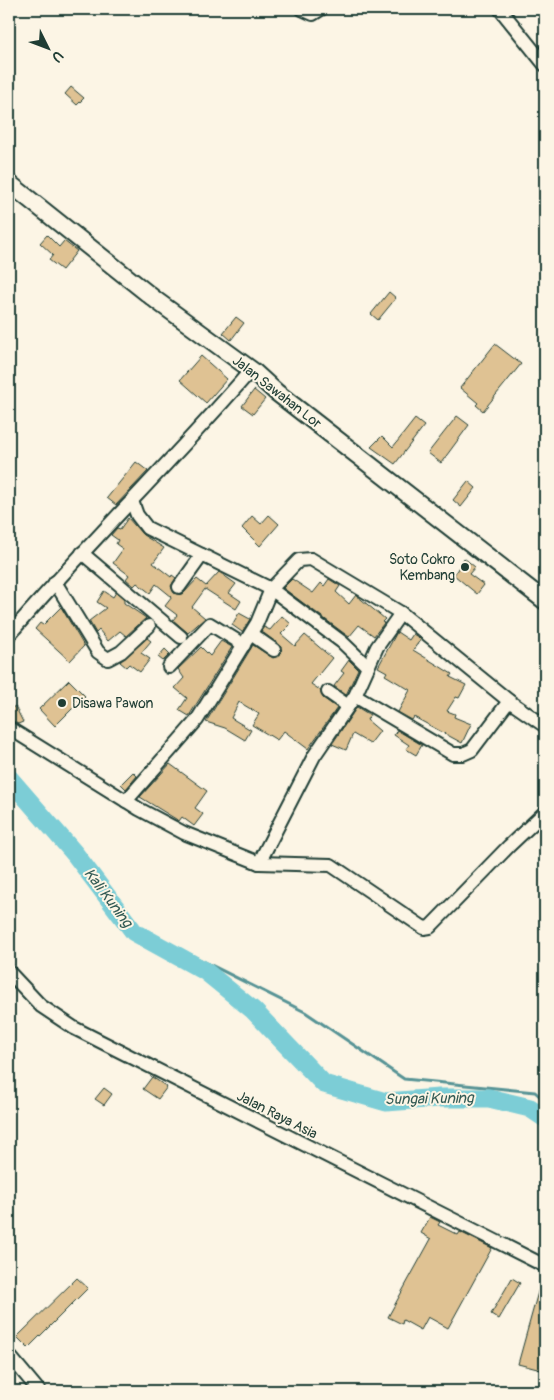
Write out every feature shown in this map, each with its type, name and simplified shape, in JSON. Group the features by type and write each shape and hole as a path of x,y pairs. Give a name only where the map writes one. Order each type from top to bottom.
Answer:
{"main road":[{"name":"Jalan Sawahan Lor","path":"9,183 157,302 251,370 276,392 545,601"}],"street":[{"path":"302,9 313,14 321,9"},
{"path":"500,9 545,65"},
{"path":"9,635 82,553 208,420 251,370"},
{"path":"132,501 137,515 147,528 271,589 342,642 368,667"},
{"path":"82,553 181,637"},
{"path":"179,587 202,555"},
{"path":"126,801 197,720 251,634 271,589 299,560 311,559 401,613 509,701 545,726"},
{"path":"56,582 98,652 108,659 121,652 149,626"},
{"path":"259,863 314,756 352,701 377,647 401,613"},
{"path":"169,667 210,624 244,645"},
{"path":"251,634 274,650"},
{"path":"328,692 352,701 453,754 463,754 472,750 509,701"},
{"path":"9,728 126,801 184,833 259,863 331,865 341,870 416,925 424,928 430,927 545,812"},
{"name":"Jalan Raya Asia","path":"9,972 41,1006 74,1028 545,1266"},
{"path":"9,1354 39,1391"}],"building":[{"path":"71,87 84,98 77,105 65,94"},
{"path":"47,235 59,247 64,241 77,251 62,270 49,260 53,255 40,243"},
{"path":"389,292 396,298 378,320 371,314"},
{"path":"236,317 244,323 231,340 223,333"},
{"path":"495,344 521,364 483,411 476,405 478,403 460,388"},
{"path":"201,356 227,379 206,403 180,380"},
{"path":"254,390 265,399 253,414 242,406"},
{"path":"457,416 469,425 441,463 428,453"},
{"path":"415,419 424,426 395,464 371,447 382,436 393,447"},
{"path":"136,462 148,471 116,505 107,498"},
{"path":"468,481 476,488 461,507 453,500"},
{"path":"269,515 279,524 260,546 242,528 252,516 261,524"},
{"path":"128,518 143,535 164,548 153,563 171,577 172,575 176,578 171,586 174,593 183,594 197,579 206,586 219,572 236,584 229,593 241,601 236,609 205,589 192,607 205,618 188,633 173,620 177,615 165,606 172,597 156,584 150,593 137,583 134,586 126,579 129,575 113,563 123,549 116,544 118,540 111,535 117,528 120,529"},
{"path":"464,558 475,567 469,574 484,585 477,594 454,575"},
{"path":"292,579 313,593 321,583 324,586 329,579 340,586 336,592 349,604 356,595 385,619 382,622 384,623 374,636 359,625 349,637 283,588"},
{"path":"104,591 113,597 116,592 124,599 124,603 146,618 126,636 120,631 108,641 99,630 96,633 89,621 106,608 97,602"},
{"path":"61,607 84,646 70,661 35,629 40,623 43,625"},
{"path":"239,613 250,619 242,632 232,625"},
{"path":"282,616 291,624 281,634 295,646 305,635 332,658 311,684 320,690 323,698 337,708 308,749 284,731 277,740 252,725 259,714 239,702 231,718 251,730 245,740 225,728 206,722 253,645 273,658 280,655 281,646 261,631 264,627 270,630"},
{"path":"397,632 409,640 413,634 421,639 413,650 452,674 450,677 466,685 459,698 456,697 447,711 455,714 454,717 471,724 462,743 414,717 412,720 398,712 410,690 385,675 387,672 378,667"},
{"path":"147,638 151,641 141,653 150,659 140,672 129,664 126,667 120,662"},
{"path":"221,641 232,647 189,716 179,710 187,698 175,688 184,678 178,669 201,647 210,656"},
{"path":"165,649 170,654 163,661 158,657"},
{"path":"349,660 358,669 346,695 334,686 344,673 341,671"},
{"path":"69,680 85,696 55,726 39,709"},
{"path":"15,706 23,722 18,724 13,721 9,713 9,710"},
{"path":"357,707 370,715 367,720 380,731 370,744 353,734 346,750 332,744"},
{"path":"397,730 422,745 416,755 406,749 409,745 394,735"},
{"path":"170,764 207,791 195,808 203,814 194,826 182,817 179,821 140,797"},
{"path":"133,772 137,776 126,789 121,784"},
{"path":"152,1077 167,1087 158,1099 143,1089"},
{"path":"104,1088 112,1094 104,1105 95,1099"},
{"path":"430,1217 440,1222 438,1225 458,1235 460,1232 492,1248 448,1328 428,1317 421,1330 403,1320 402,1324 388,1317 431,1239 421,1233"},
{"path":"543,1274 545,1274 545,1371 518,1364"},
{"path":"77,1278 88,1288 28,1348 17,1337"},
{"path":"512,1278 520,1283 499,1319 491,1314"}],"waterway":[{"name":"Kali Kuning","path":"9,778 75,854 134,932 205,971 253,1010 324,1084 386,1102 439,1098 489,1098 530,1108 545,1118"},
{"name":"Sungai Kuning","path":"132,922 137,928 305,1012 404,1079 535,1092 545,1101"}],"place":[{"name":"Soto Cokro Kembang","path":"465,567"},
{"name":"Disawa Pawon","path":"62,703"}]}
